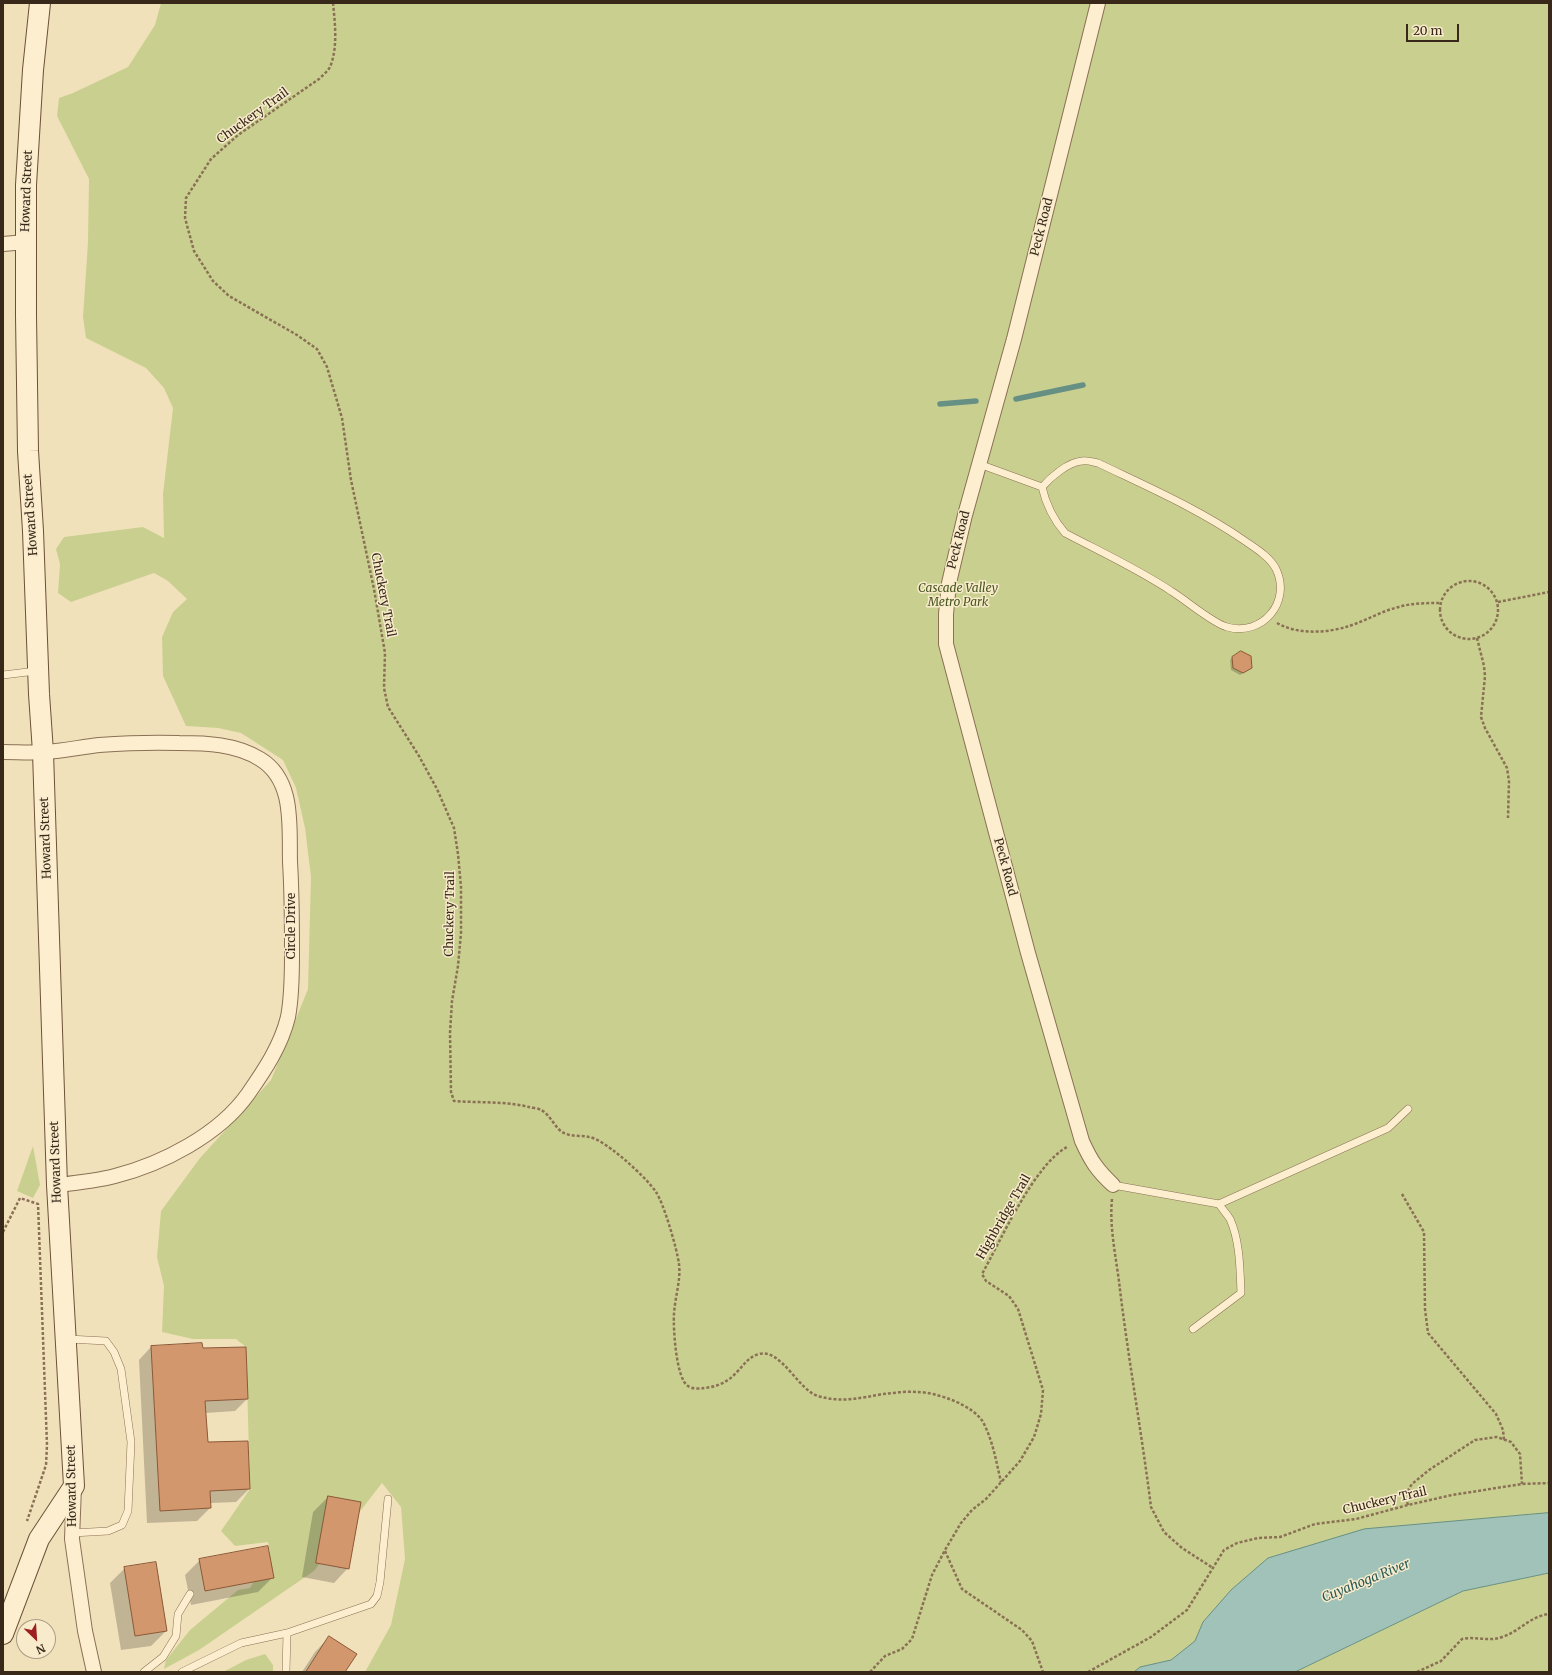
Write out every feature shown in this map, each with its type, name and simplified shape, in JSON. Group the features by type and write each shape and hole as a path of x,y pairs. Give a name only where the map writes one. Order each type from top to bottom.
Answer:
{"main road":[{"name":"Howard Street","path":"40,3 27,177 26,242 28,451 43,752 57,1185 74,1486"},
{"path":"3,1634 39,1539 74,1486"}],"street":[{"name":"Peck Road","path":"1098,3 1014,339 979,464 949,583 946,614 946,644 1028,953 1082,1141 1092,1161 1102,1175 1113,1185"},
{"path":"3,244 26,242"},
{"name":"Circle Drive","path":"3,752 43,752 100,745 143,742 204,743 244,751 260,759 272,769 281,780 284,786 288,807 292,910 292,985 288,1017 263,1074 245,1100 225,1121 214,1130 190,1145 141,1168 114,1176 57,1185"},
{"name":"Howard Street","path":"74,1486 72,1533 78,1590 94,1672"}],"lane":[{"path":"1081,461 1098,463 1160,492 1224,526 1258,550 1276,568 1281,582 1281,595 1277,607 1268,618 1254,626 1238,629 1226,627 1216,622 1171,590 1065,533 1048,508 1042,487 1052,476 1081,461"},
{"path":"979,464 1042,487"},
{"path":"3,675 38,671"},
{"path":"1113,1185 1219,1204 1388,1128 1408,1109"},
{"path":"1193,1329 1241,1293 1236,1236 1230,1218 1219,1204"},
{"path":"66,1339 106,1341 114,1352 121,1369 131,1442 128,1512 122,1525 108,1531 72,1533"},
{"path":"182,1672 242,1643 287,1632 371,1604 377,1596 380,1582 388,1499"},
{"path":"144,1672 163,1657 176,1636 178,1614 190,1594"},
{"path":"286,1672 287,1632"}],"path":[{"name":"Chuckery Trail","path":"333,3 335,23 334,52 330,68 319,79 238,135 211,159 186,198 185,218 194,251 213,281 229,296 302,338 317,349 327,367 342,418 351,480 374,589 385,653 384,688 388,707 420,756 437,789 454,828 462,887 461,933 458,966 452,1001 450,1033 451,1092 454,1101 488,1101 519,1105 541,1110 561,1131 567,1134 591,1137 616,1152 646,1181 656,1193 662,1205 678,1256 679,1267 674,1315 676,1348 680,1373 683,1381 688,1386 700,1389 722,1384 736,1374 748,1359 761,1353 772,1355 788,1369 802,1386 815,1395 834,1400 848,1400 898,1392 919,1391 944,1397 968,1407 982,1420 992,1443 1001,1482"},
{"path":"1469,581 1481,583 1489,588 1498,602 1498,611 1494,624 1485,634 1477,638 1468,639 1452,633 1442,620 1440,612 1441,603 1444,595 1450,589 1457,584 1469,581"},
{"path":"1498,602 1549,592"},
{"path":"1268,618 1284,627 1299,630 1329,630 1348,626 1395,608 1422,603 1441,603"},
{"path":"1477,638 1485,676 1481,717 1485,728 1507,768 1509,781 1508,818"},
{"name":"Highbridge Trail","path":"1001,1482 1020,1461 1034,1437 1041,1414 1043,1390 1018,1309 1009,1296 986,1281 982,1274 1030,1186 1040,1173 1065,1148 1082,1141"},
{"path":"1113,1185 1111,1208 1114,1244 1151,1507 1164,1532 1182,1548 1213,1568"},
{"path":"1402,1194 1424,1232 1425,1308 1428,1333 1496,1414 1503,1430 1504,1440"},
{"path":"3,1232 20,1198 38,1204 47,1445 46,1465 26,1526"},
{"path":"1408,1505 1405,1495 1412,1484 1429,1470 1475,1440 1497,1437 1511,1442 1520,1454 1522,1484"},
{"path":"870,1672 885,1656 902,1649 912,1639 932,1575 945,1550 961,1524 972,1510 986,1499 1001,1482"},
{"name":"Chuckery Trail","path":"1088,1672 1151,1637 1187,1610 1224,1550 1237,1543 1258,1538 1280,1536 1314,1524 1356,1519 1452,1495 1522,1484 1549,1483"},
{"path":"945,1550 962,1589 1022,1630 1032,1641 1042,1672"},
{"path":"1417,1672 1441,1661 1462,1639 1500,1638 1513,1633 1529,1620 1549,1614"}],"green space":[{"name":"Cascade Valley Metro Park","path":"161,3 1549,3 1549,1539 1164,1672 365,1672 391,1625 405,1559 401,1507 382,1483 314,1571 199,1650 164,1669 166,1660 190,1630 238,1590 250,1588 270,1553 268,1542 235,1546 221,1531 250,1489 246,1347 236,1339 193,1339 162,1332 164,1286 157,1257 161,1211 200,1158 271,1080 308,989 311,877 305,828 296,788 283,760 241,733 218,728 186,726 163,676 162,637 173,612 187,599 168,581 154,573 71,602 58,593 60,564 56,549 64,537 143,527 164,538 163,494 173,408 164,388 146,368 86,338 83,317 88,242 89,179 57,116 59,98 128,67 155,25"},
{"path":"33,1146 40,1185 33,1198 17,1191"},
{"path":"1549,1573 1549,1672 1295,1672 1463,1591"},
{"path":"265,1654 273,1665 273,1672 223,1672 246,1660"}],"water":[{"name":"Cuyahoga River","path":"1549,1513 1549,1573 1463,1591 1295,1672 1134,1672 1140,1667 1171,1660 1195,1641 1203,1622 1231,1590 1268,1558 1364,1529"}],"building":[{"path":"1241,651 1251,656 1252,668 1243,673 1233,668 1232,657"},
{"path":"202,1343 203,1348 246,1347 248,1399 205,1401 208,1442 248,1441 250,1489 210,1491 211,1508 160,1511 151,1346"},
{"path":"328,1496 361,1502 349,1569 316,1563"},
{"path":"268,1546 274,1578 205,1591 199,1559"},
{"path":"156,1562 167,1631 135,1636 124,1567"},
{"path":"329,1636 357,1654 345,1672 306,1672"}],"waterway":[{"path":"1016,399 1083,385"},
{"path":"940,404 976,401"}]}
